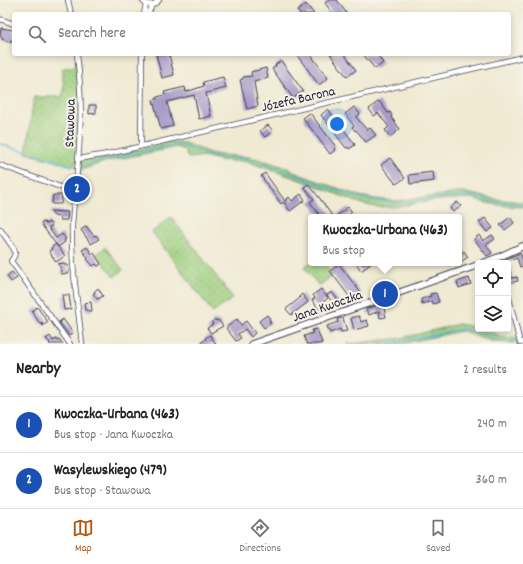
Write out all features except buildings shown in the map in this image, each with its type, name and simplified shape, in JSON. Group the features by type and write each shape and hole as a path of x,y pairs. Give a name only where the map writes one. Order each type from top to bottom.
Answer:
{"street":[{"path":"68,0 71,12"},
{"path":"147,3 155,4 159,0"},
{"path":"0,19 12,23"},
{"name":"Stawowa","path":"77,56 80,75 81,104 77,172 74,192 72,246 82,344"},
{"path":"141,146 142,56"},
{"name":"Józefa Barona","path":"78,159 108,154 523,57"},
{"path":"0,166 74,192"},
{"path":"0,229 14,249 14,256 11,261 70,344"},
{"path":"500,260 523,246"},
{"name":"Jana Kwoczka","path":"252,344 475,266"},
{"path":"509,296 521,343"}],"green space":[{"path":"79,65 78,159 141,149 168,142 178,142 185,143 210,153 251,157 285,167 304,176 360,196 396,201 467,193 494,199 523,202 523,207 487,203 471,198 437,200 396,207 376,207 362,204 306,182 251,163 219,160 204,156 190,158 187,157 185,150 177,147 104,162 81,170 78,160 73,166 26,153 34,97 61,97 64,91 62,69"},
{"path":"171,217 233,298 213,313 152,232"},
{"path":"105,247 123,270 114,277 97,254"},
{"path":"308,264 308,266 326,266 333,275 319,286 304,267"},
{"path":"459,324 475,327 475,332 490,332 511,338 523,335 523,342 494,342 461,331 401,344 346,344 402,338"}],"waterway":[{"path":"0,144 73,166 82,167 103,160 178,144 210,156 220,158 243,158 255,161 363,199 402,203 445,197 472,196 489,201 523,205"},
{"path":"384,344 461,329 484,334 499,341 509,342 523,339"}],"place":[{"name":"Wasylewskiego (479)","path":"77,189"},
{"name":"Kwoczka-Urbana (463)","path":"385,294"}]}
